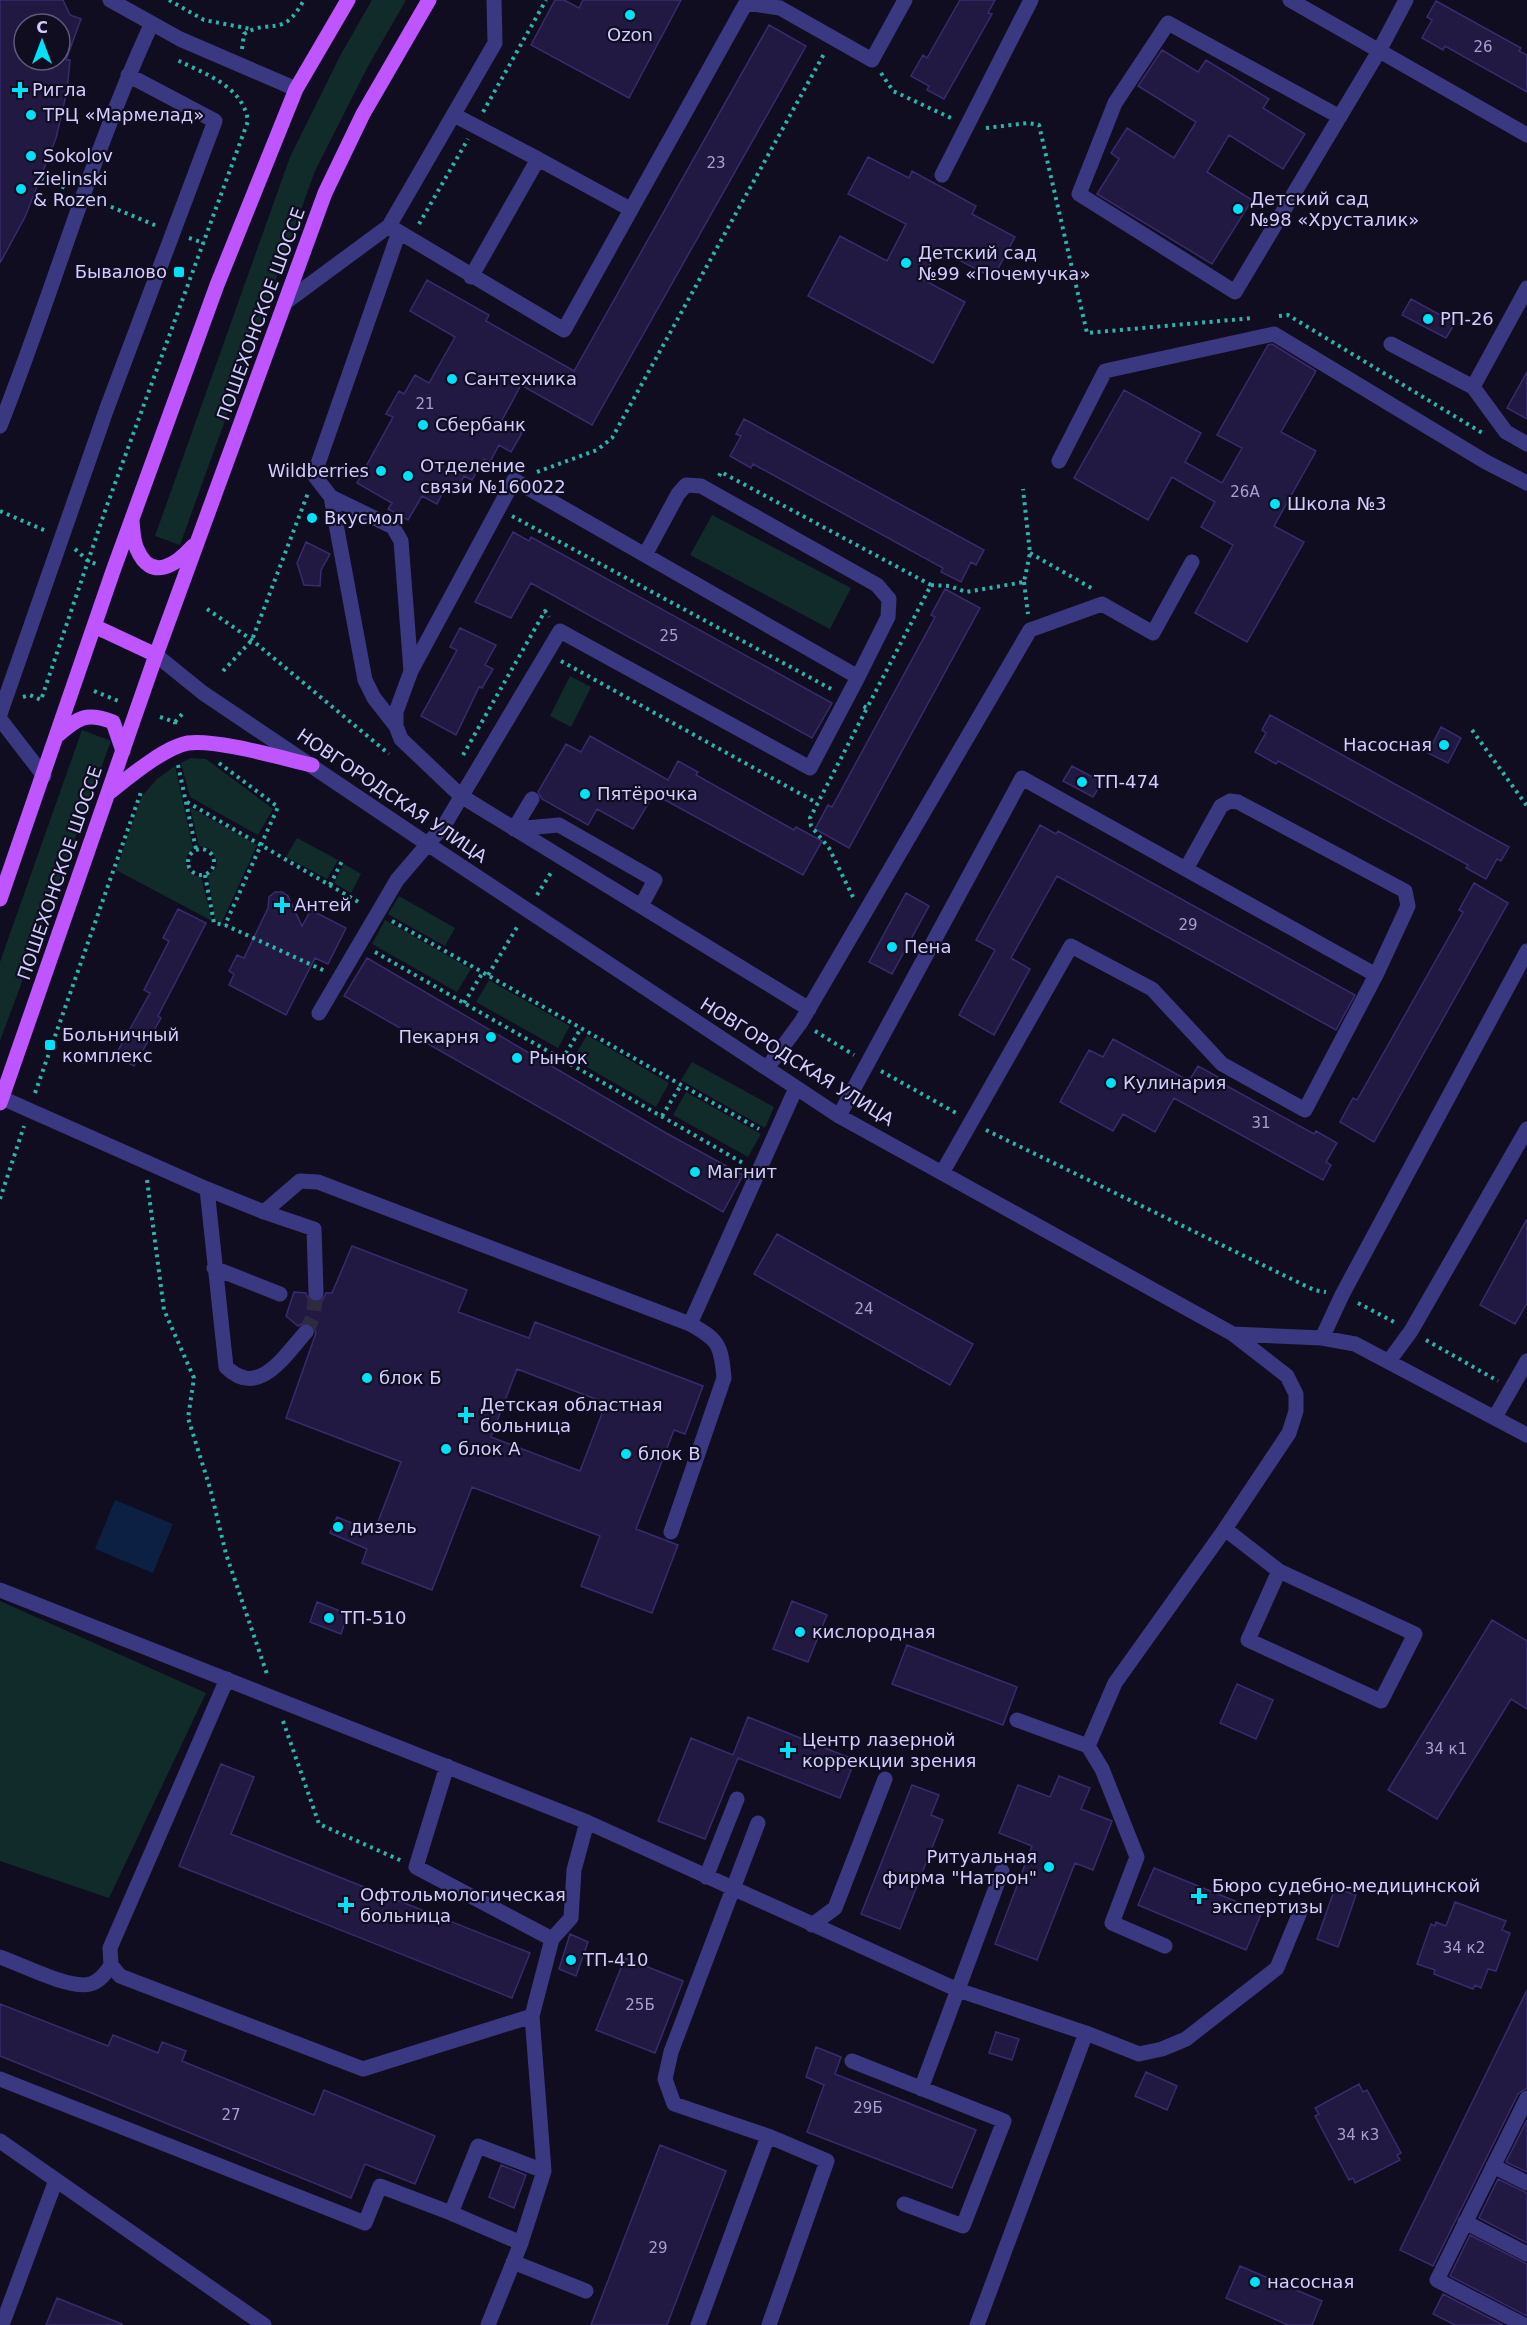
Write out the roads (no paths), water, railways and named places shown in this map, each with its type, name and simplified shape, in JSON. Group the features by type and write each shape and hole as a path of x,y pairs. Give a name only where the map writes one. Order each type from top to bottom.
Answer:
{"main road":[{"path":"0,899 94,627 217,285 296,89 348,0"},
{"name":"ПОШЕХОНСКОЕ ШОССЕ","path":"1,1100 156,655 326,194 363,114 429,0"},
{"path":"132,521 137,550 148,564 160,568 178,563 199,538"},
{"path":"94,627 156,655"},
{"path":"57,735 77,719 95,715 113,722 123,751"},
{"path":"110,792 150,761 188,743 231,747 312,765"}],"street":[{"path":"110,0 151,25 296,89"},
{"path":"411,671 401,541 393,528 331,497 314,475 394,229 495,43 494,0"},
{"path":"394,229 471,277 564,330 745,2 780,8 872,60 905,0"},
{"path":"942,175 1031,0"},
{"path":"1290,0 1527,135"},
{"path":"1340,117 1168,22 1115,103 1078,194 1235,292 1340,117 1379,51 1406,0"},
{"path":"0,426 38,330 77,193 151,25"},
{"path":"0,714 118,380 215,121 128,75"},
{"path":"454,116 630,209"},
{"path":"471,277 538,159"},
{"path":"286,302 394,229"},
{"path":"1473,387 1527,288"},
{"path":"1059,461 1105,371 1274,334 1476,456 1527,483"},
{"path":"1391,344 1473,387 1506,432 1527,444"},
{"path":"396,726 396,712 411,671 514,480 858,677"},
{"path":"319,1013 397,880 429,846 560,631 810,768 848,698 888,616 889,599 877,585 701,486 686,485 678,494 645,555"},
{"path":"331,497 365,680 374,698 396,726 401,739 461,796 809,1009"},
{"path":"767,1068 801,1023 1030,630 1102,604 1153,633 1192,562"},
{"name":"НОВГОРОДСКАЯ УЛИЦА","path":"156,655 203,693 429,846 839,1116 1233,1334 1322,1338 1356,1344 1527,1435"},
{"path":"0,719 44,776"},
{"path":"839,1116 1022,778 1376,975"},
{"path":"514,829 532,799"},
{"path":"942,1173 1071,946 1152,989 1222,1064 1305,1110 1376,975 1408,906 1405,891 1238,802 1230,801 1221,806 1186,869"},
{"path":"514,829 559,825 655,880 641,906"},
{"path":"1322,1338 1342,1294 1527,951"},
{"path":"690,1324 796,1088"},
{"path":"1,1100 30,1109 207,1189 314,1229 316,1293"},
{"path":"1389,1362 1411,1331 1527,1129"},
{"path":"264,1212 300,1181 318,1182 690,1324 713,1336 722,1356 724,1378 671,1532"},
{"path":"207,1189 226,1367 236,1377 253,1379 272,1371 306,1332"},
{"path":"214,1268 280,1294"},
{"path":"1088,1746 1115,1683 1289,1433 1296,1411 1296,1394 1287,1376 1233,1334"},
{"path":"1495,1417 1527,1361"},
{"path":"1224,1529 1279,1570 1415,1634 1381,1701 1248,1640 1279,1570"},
{"path":"0,1590 587,1822 706,1878 958,1990 1086,2033 1139,2054 1162,2049 1186,2039 1276,1968 1300,1912"},
{"path":"0,1956 73,1984 91,1984 107,1972 111,1965 110,1948 227,1680"},
{"path":"1017,1720 1088,1746 1102,1768 1137,1857 1112,1923 1166,1946"},
{"path":"447,1766 416,1867 552,1939"},
{"path":"812,1925 835,1908 885,1779"},
{"path":"706,1878 737,1800"},
{"path":"488,2325 521,2243 544,2171 532,2016 552,1939 571,1918 574,1870 587,1822"},
{"path":"758,1823 671,2052 665,2079 674,2104 768,2136 827,2161 769,2325"},
{"path":"921,2089 1002,1871"},
{"path":"111,1965 120,1976 363,2069 532,2016"},
{"path":"977,2325 1086,2033"},
{"path":"852,2061 1004,2121 963,2226 904,2204"},
{"path":"0,2079 365,2223 380,2186 521,2243"},
{"path":"1524,2325 1437,2280 1525,2106"},
{"path":"698,2325 768,2136"},
{"path":"0,2141 264,2325"},
{"path":"451,2213 478,2146 544,2171"},
{"path":"1493,2166 1527,2183"},
{"path":"2,2325 56,2180"},
{"path":"1465,2222 1527,2254"},
{"path":"513,2262 586,2291"}],"water":[{"path":"115,1500 173,1524 153,1573 95,1549"}],"tunnel":[{"path":"306,1332 313,1317 316,1293"}],"place":[{"name":"Ozon","path":"630,15"},
{"name":"Ригла","path":"20,90"},
{"name":"ТРЦ «Мармелад»","path":"31,115"},
{"name":"Sokolov","path":"31,156"},
{"name":"Zielinski & Rozen","path":"21,189"},
{"name":"Детский сад №98 «Хрусталик»","path":"1238,209"},
{"name":"Детский сад №99 «Почемучка»","path":"906,263"},
{"name":"Бывалово","path":"179,272"},
{"name":"РП-26","path":"1428,319"},
{"name":"Сантехника","path":"452,379"},
{"name":"Сбербанк","path":"423,425"},
{"name":"Wildberries","path":"381,471"},
{"name":"Отделение связи №160022","path":"408,476"},
{"name":"Школа №3","path":"1275,504"},
{"name":"Вкусмол","path":"312,518"},
{"name":"Насосная","path":"1444,745"},
{"name":"ТП-474","path":"1082,782"},
{"name":"Пятёрочка","path":"585,794"},
{"name":"Антей","path":"282,905"},
{"name":"Пена","path":"892,947"},
{"name":"Пекарня","path":"491,1037"},
{"name":"Больничный комплекс","path":"50,1045"},
{"name":"Рынок","path":"517,1058"},
{"name":"Кулинария","path":"1111,1083"},
{"name":"Магнит","path":"695,1172"},
{"name":"блок Б","path":"367,1378"},
{"name":"Детская областная больница","path":"466,1415"},
{"name":"блок А","path":"446,1449"},
{"name":"блок В","path":"626,1454"},
{"name":"дизель","path":"338,1527"},
{"name":"ТП-510","path":"329,1618"},
{"name":"кислородная","path":"800,1632"},
{"name":"Центр лазерной коррекции зрения","path":"788,1750"},
{"name":"Ритуальная фирма \"Натрон\"","path":"1049,1867"},
{"name":"Бюро судебно-медицинской экспертизы","path":"1199,1896"},
{"name":"Офтольмологическая больница","path":"346,1905"},
{"name":"ТП-410","path":"571,1960"},
{"name":"насосная","path":"1255,2282"}]}
